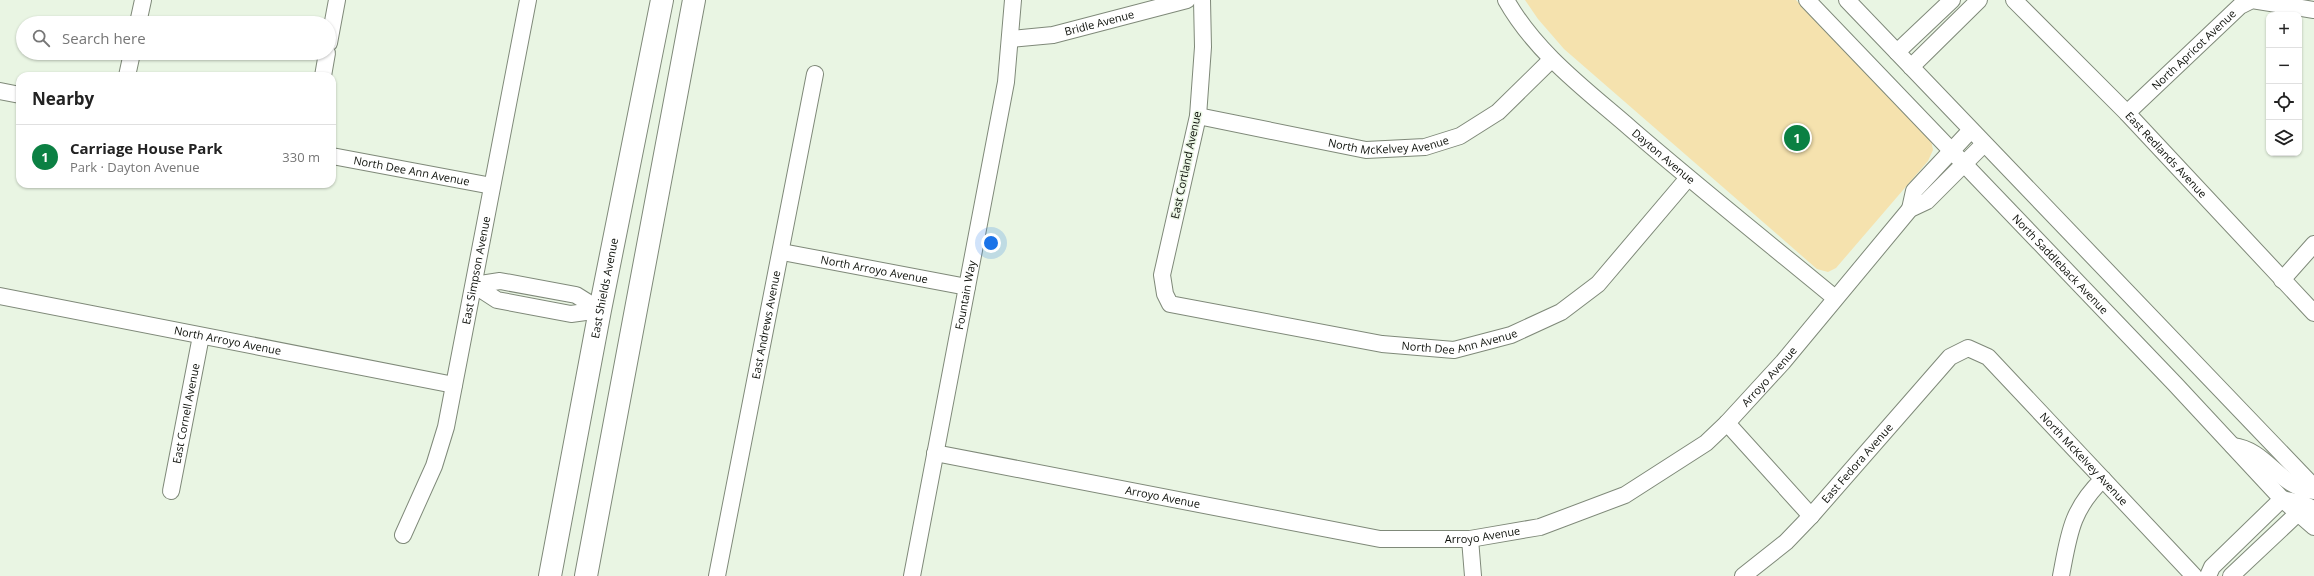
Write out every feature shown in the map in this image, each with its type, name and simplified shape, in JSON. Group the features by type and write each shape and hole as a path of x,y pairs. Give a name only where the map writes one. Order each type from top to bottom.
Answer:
{"main road":[{"name":"East Shields Avenue","path":"550,576 600,310 662,0"},
{"path":"586,576 694,0"}],"street":[{"path":"140,16 143,0"},
{"path":"334,16 337,0"},
{"name":"East Simpson Avenue","path":"403,535 434,466 446,427 528,0"},
{"name":"Bridle Avenue","path":"1010,39 1053,35 1187,0"},
{"name":"East Cortland Avenue","path":"1170,304 1165,294 1162,275 1198,116 1203,47 1202,0"},
{"name":"Dayton Avenue","path":"1506,0 1551,60 1688,178 1835,298"},
{"name":"North Saddleback Avenue","path":"1807,0 1964,163 2282,499 2297,514 2314,527"},
{"path":"1847,0 1984,144 2312,482 2300,488 2284,480 2254,452 2243,447 2233,446"},
{"path":"1897,52 1952,0"},
{"path":"1911,67 1979,0"},
{"name":"East Redlands Avenue","path":"2014,0 2128,113 2314,313"},
{"name":"North Apricot Avenue","path":"2128,113 2240,6 2252,0 2314,10"},
{"name":"Fountain Way","path":"912,576 1006,82 1010,39 1010,5"},
{"path":"128,72 130,60"},
{"path":"324,72 326,60"},
{"name":"North McKelvey Avenue","path":"1198,116 1366,150 1425,148 1460,136 1498,112 1551,60"},
{"name":"East Andrews Avenue","path":"717,576 816,74"},
{"path":"0,91 16,94"},
{"name":"Arroyo Avenue","path":"1910,209 1914,191 1971,130"},
{"name":"Arroyo Avenue","path":"935,453 1380,539 1470,539 1540,527 1625,494 1706,443 1727,423 1783,362 1910,209 1927,201 1984,144"},
{"name":"North Dee Ann Avenue","path":"336,157 492,186"},
{"name":"North Dee Ann Avenue","path":"1170,304 1382,344 1454,350 1510,335 1561,312 1598,284 1688,178"},
{"path":"2282,280 2314,244"},
{"name":"North Arroyo Avenue","path":"782,252 967,287"},
{"path":"474,285 500,281 576,295 600,310"},
{"name":"North Arroyo Avenue","path":"0,296 454,385"},
{"name":"East Cornell Avenue","path":"171,491 201,336"},
{"name":"North McKelvey Avenue","path":"1968,348 1988,358 2194,576"},
{"name":"East Fedora Avenue","path":"1742,576 1786,542 1811,516 1950,357 1968,348"},
{"path":"1727,423 1811,516"},
{"path":"2061,576 2070,528 2078,508 2088,493 2103,479"},
{"path":"2208,576 2212,567 2282,499 2301,503 2314,509"},
{"path":"2231,576 2297,514"},
{"path":"1470,539 1473,576"}],"shaded area":[{"path":"1525,0 1796,0 1931,140 1933,150 1928,161 1836,268 1828,272 1817,269 1564,49 1538,19"}],"place":[{"name":"Carriage House Park","path":"1797,138"}]}
